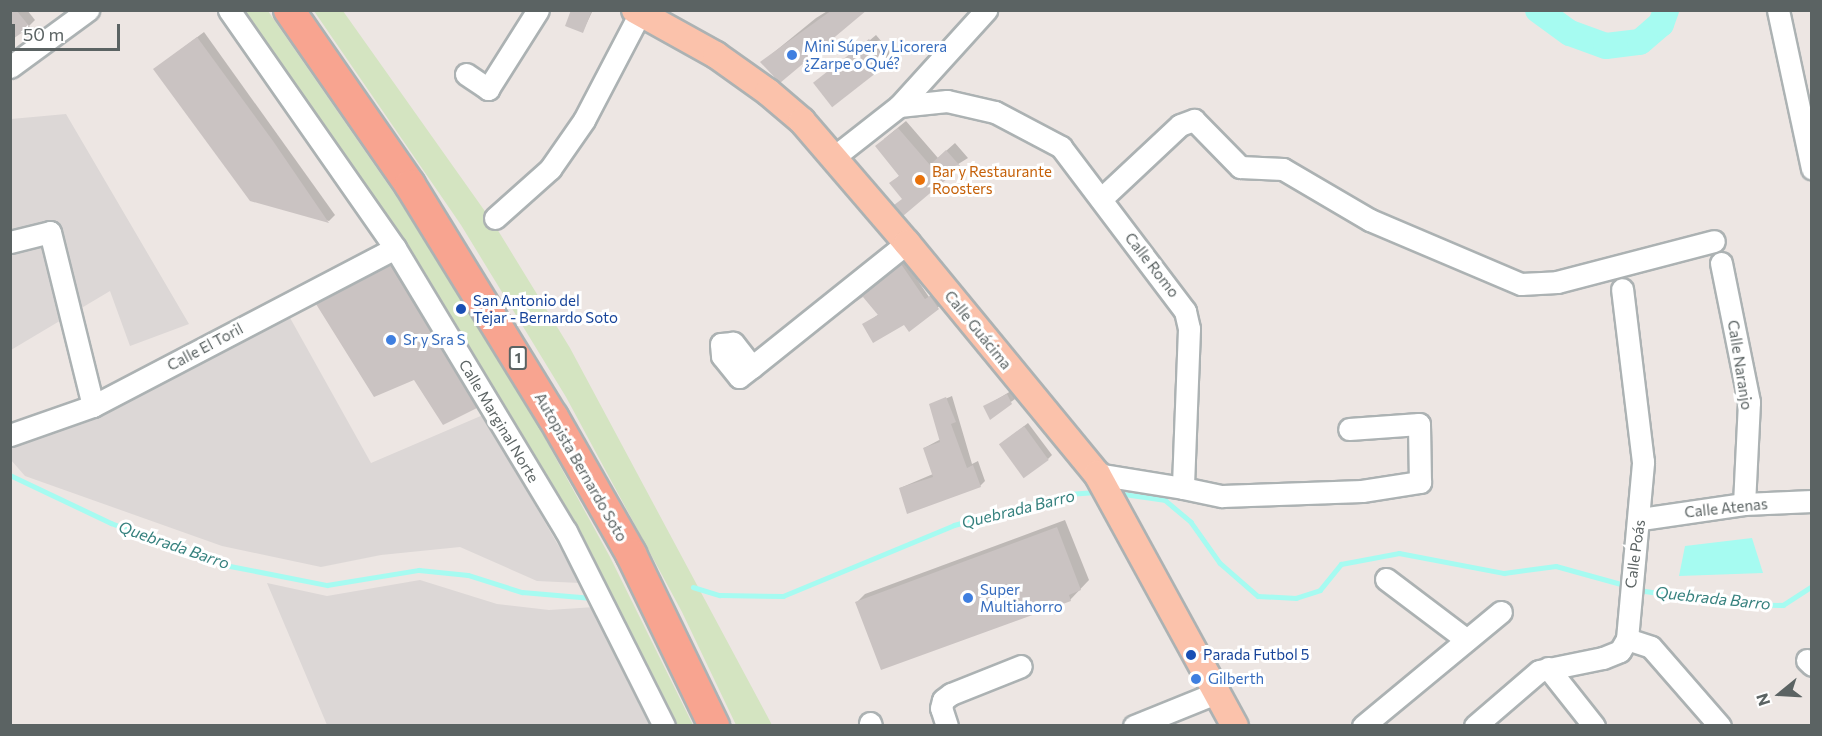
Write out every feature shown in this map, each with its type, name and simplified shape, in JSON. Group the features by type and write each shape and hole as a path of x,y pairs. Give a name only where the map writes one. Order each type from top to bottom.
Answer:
{"highway":[{"name":"Autopista Bernardo Soto","path":"289,10 416,194 553,417 631,554 714,726"}],"main road":[{"name":"Calle Guácima","path":"638,12 716,54 802,121 907,243 1099,479 1121,513 1235,726"}],"street":[{"path":"10,67 88,10"},
{"name":"Calle Marginal Norte","path":"230,10 395,248 566,531 664,726"},
{"path":"466,74 488,89 538,10"},
{"path":"834,157 899,106 986,10"},
{"path":"1778,10 1812,168"},
{"path":"495,218 528,193 557,160 584,120 638,12"},
{"name":"Calle Romo","path":"899,106 947,101 995,112 1031,128 1061,147 1185,311 1189,329 1183,488"},
{"path":"1101,199 1180,124 1194,120 1240,167 1283,169 1370,220 1521,284 1557,282 1714,241"},
{"path":"10,242 50,232 93,406"},
{"path":"752,367 907,243"},
{"name":"Calle El Toril","path":"13,434 93,406 395,248"},
{"name":"Calle Naranjo","path":"1722,263 1749,402 1744,504"},
{"name":"Calle Poás","path":"1622,289 1643,462 1641,519 1631,571 1627,639"},
{"path":"1099,479 1183,488 1222,496 1362,491 1420,482 1419,424 1348,429"},
{"name":"Calle Atenas","path":"1641,519 1744,504 1812,501"},
{"path":"1386,579 1467,640"},
{"path":"1363,726 1501,612"},
{"path":"1475,726 1539,671 1603,658 1620,651 1627,639 1651,647 1720,726"},
{"path":"947,726 941,708 943,700 951,694 1021,666"},
{"path":"1548,668 1594,726"},
{"path":"1134,726 1218,692"}],"shaded area":[{"path":"66,114 189,324 130,346 110,291 11,350 11,119"},
{"path":"289,316 371,463 483,415 580,583 537,581 460,547 381,555 321,567 222,546 25,476 11,460 10,444 138,391"},
{"path":"420,580 497,604 549,610 595,607 654,725 327,725 267,583 327,596"}],"green space":[{"path":"243,11 268,11 432,248 519,391 610,557 693,725 673,725 399,242"},
{"path":"314,11 343,11 494,224 570,348 772,725 736,725 682,612 566,397 461,225"}],"water":[{"path":"1752,538 1763,573 1679,576 1685,546"}],"building":[{"path":"10,10 16,10 30,27 10,41"},
{"path":"571,10 592,10 583,33 565,26"},
{"path":"832,10 867,10 780,83 760,62"},
{"path":"197,37 329,223 250,201 153,69"},
{"path":"869,39 888,63 832,107 813,83"},
{"name":"Bar y Restaurante Roosters","path":"898,128 930,165 946,150 961,167 903,216 894,205 902,199 889,183 899,176 875,146"},
{"path":"901,264 925,299 930,296 939,309 909,332 904,325 873,343 862,324 878,315 863,297 846,308"},
{"name":"Sr y Sra S","path":"390,265 477,408 443,425 414,380 374,397 316,304"},
{"path":"1007,394 1012,404 990,420 983,406"},
{"path":"946,397 956,422 951,424 967,468 973,465 981,487 907,514 899,488 933,477 923,448 940,442 929,404"},
{"path":"1024,426 1049,460 1024,478 999,444"},
{"name":"Super Multiahorro","path":"1057,527 1081,590 1069,595 1071,601 881,670 855,602"}],"waterway":[{"path":"1538,10 1570,33 1606,46 1640,42 1661,24 1666,10"},
{"name":"Quebrada Barro","path":"10,475 111,523 225,565 327,585 419,570 468,575 522,592 592,598"},
{"name":"Quebrada Barro","path":"693,587 720,595 783,596 954,525 1068,494 1096,492"},
{"name":"Quebrada Barro","path":"1117,493 1165,500 1191,522 1220,563 1258,596 1296,598 1320,590 1341,564 1399,553 1504,573 1556,566 1621,584"},
{"name":"Quebrada Barro","path":"1645,591 1736,604 1783,605 1812,586"}],"place":[{"name":"Mini Súper y Licorera ¿Zarpe o Qué?","path":"792,55"},
{"name":"Bar y Restaurante Roosters","path":"920,180"},
{"name":"San Antonio del Tejar - Bernardo Soto","path":"461,309"},
{"name":"Sr y Sra S","path":"391,340"},
{"name":"Super Multiahorro","path":"968,598"},
{"name":"Parada Futbol 5","path":"1191,655"},
{"name":"Gilberth","path":"1196,679"}]}
